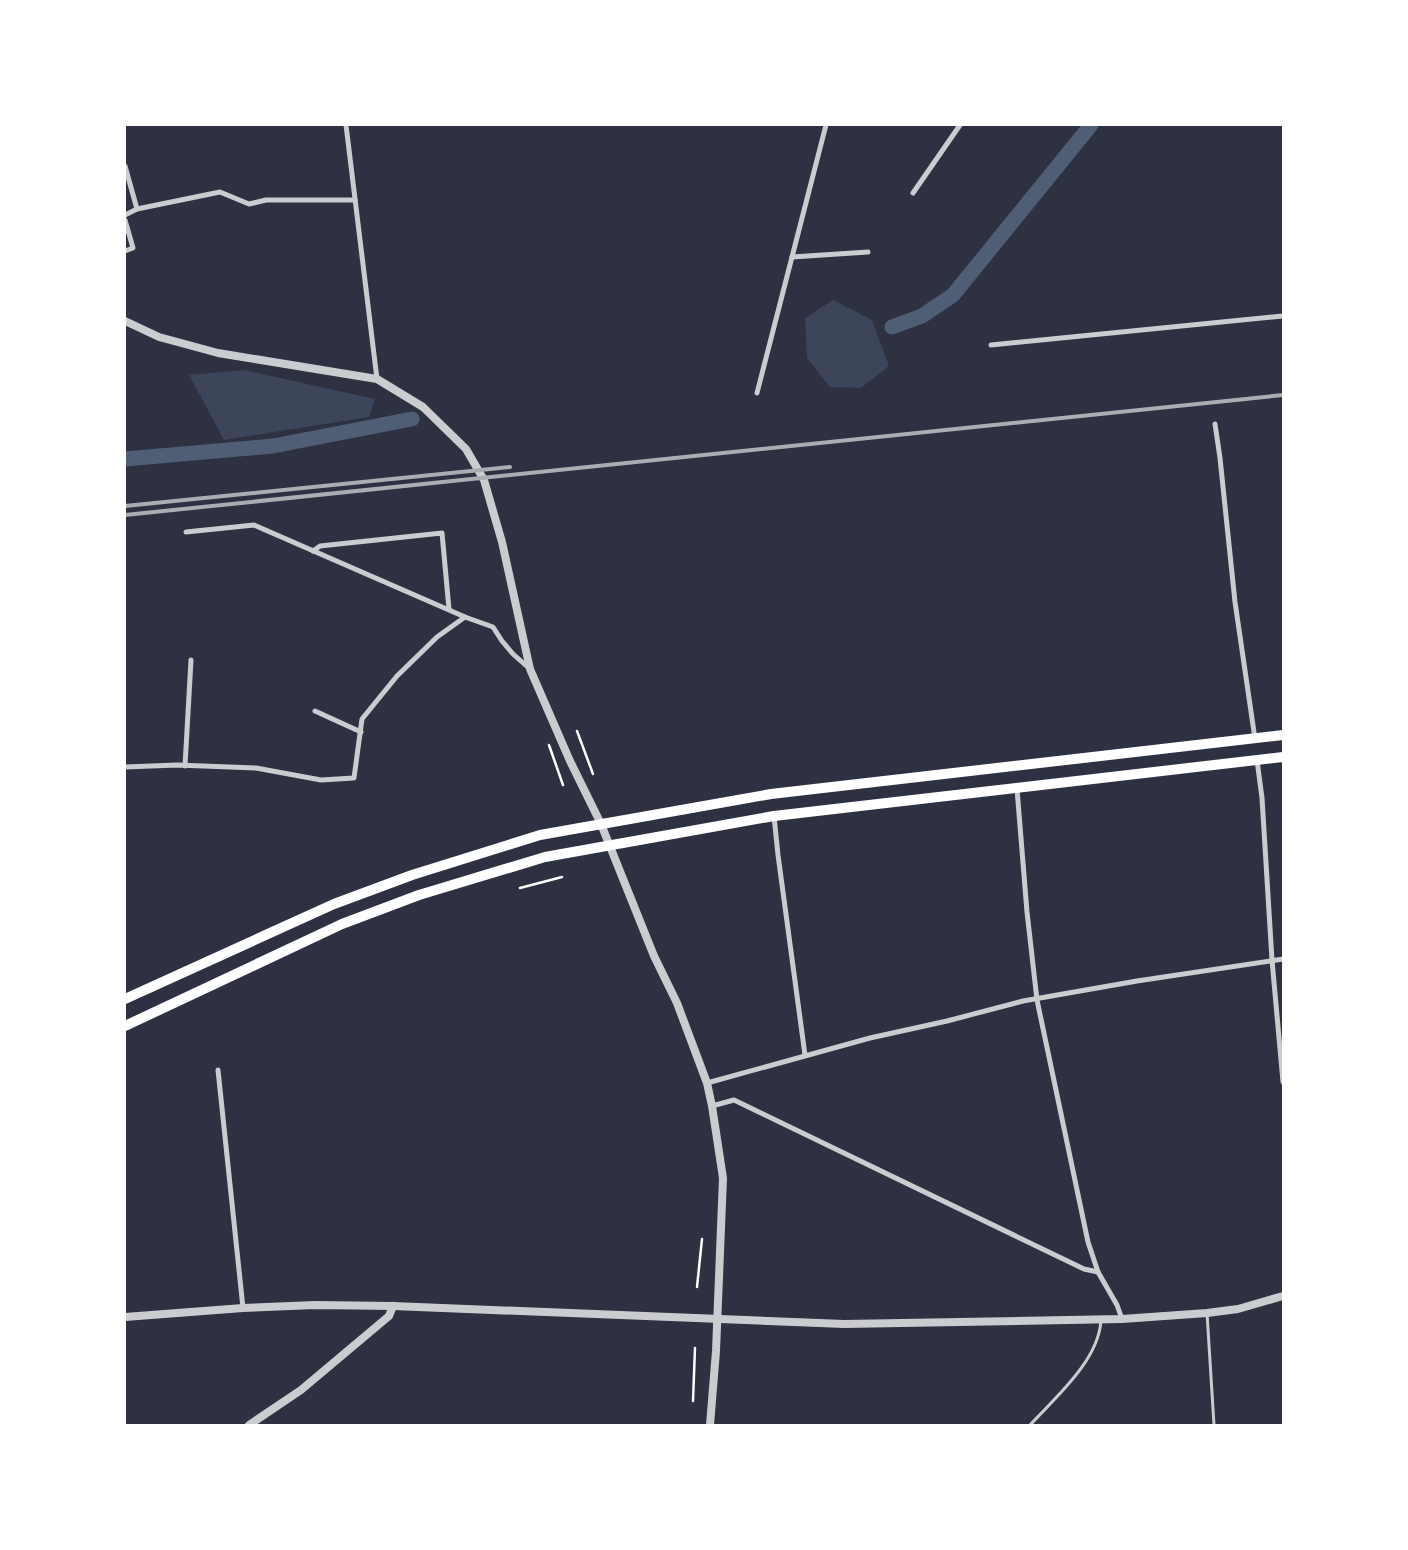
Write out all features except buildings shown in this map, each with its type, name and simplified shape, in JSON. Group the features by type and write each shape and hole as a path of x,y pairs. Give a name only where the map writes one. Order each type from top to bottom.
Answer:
{"highway":[{"path":"125,999 334,904 403,878 540,835 771,794 1255,740 1283,735"},
{"path":"125,1026 342,924 420,895 545,857 774,816 1017,789 1283,756"}],"street":[{"path":"346,125 377,379"},
{"path":"757,393 826,125"},
{"path":"913,193 960,125"},
{"path":"125,166 137,209"},
{"path":"125,215 137,209 220,192 249,204 266,200 355,200"},
{"path":"125,220 133,248 125,251"},
{"path":"792,257 868,252"},
{"path":"991,345 1283,316"},
{"path":"125,321 159,337 218,353 377,379 423,407 466,449 484,480 502,542 530,668 570,761 601,824 654,956 677,1003 707,1083 723,1178 718,1320 710,1425"},
{"path":"1215,424 1236,602 1255,740"},
{"path":"186,532 254,525 493,627 513,654 530,668"},
{"path":"313,551 320,546 442,533 449,609"},
{"path":"125,767 256,768 320,780 354,778 362,718 397,676 437,637 466,616"},
{"path":"185,766 191,660"},
{"path":"315,711 361,732"},
{"path":"1257,760 1262,798 1272,960 1283,1082"},
{"path":"1017,789 1027,912 1037,1000 1086,1233 1098,1272 1117,1305 1122,1319"},
{"path":"774,816 805,1055"},
{"path":"707,1083 870,1038 947,1021 1023,1001 1137,981 1283,959"},
{"path":"218,1070 243,1308"},
{"path":"712,1106 734,1100 1084,1269 1098,1272"},
{"path":"125,1317 243,1308 315,1305 393,1306 844,1324 1122,1319 1238,1309 1283,1296"},
{"path":"249,1425 301,1390 389,1316 393,1306"}],"lane":[{"path":"1207,1313 1214,1425"},
{"path":"1030,1425 1083,1366 1097,1342 1102,1319"}],"path":[{"path":"577,731 592,774"},
{"path":"549,745 563,785"},
{"path":"520,888 562,877"},
{"path":"697,1287 702,1239"},
{"path":"693,1402 695,1348"}],"shaded area":[{"path":"833,300 872,320 889,366 861,388 830,387 807,358 805,318"},
{"path":"244,370 375,399 369,417 224,440 189,375"}],"waterway":[{"path":"892,327 922,316 953,295 1091,125"},
{"path":"125,459 273,446 412,419"}],"railway":[{"path":"125,515 1283,395"},
{"path":"125,506 510,467"}]}
